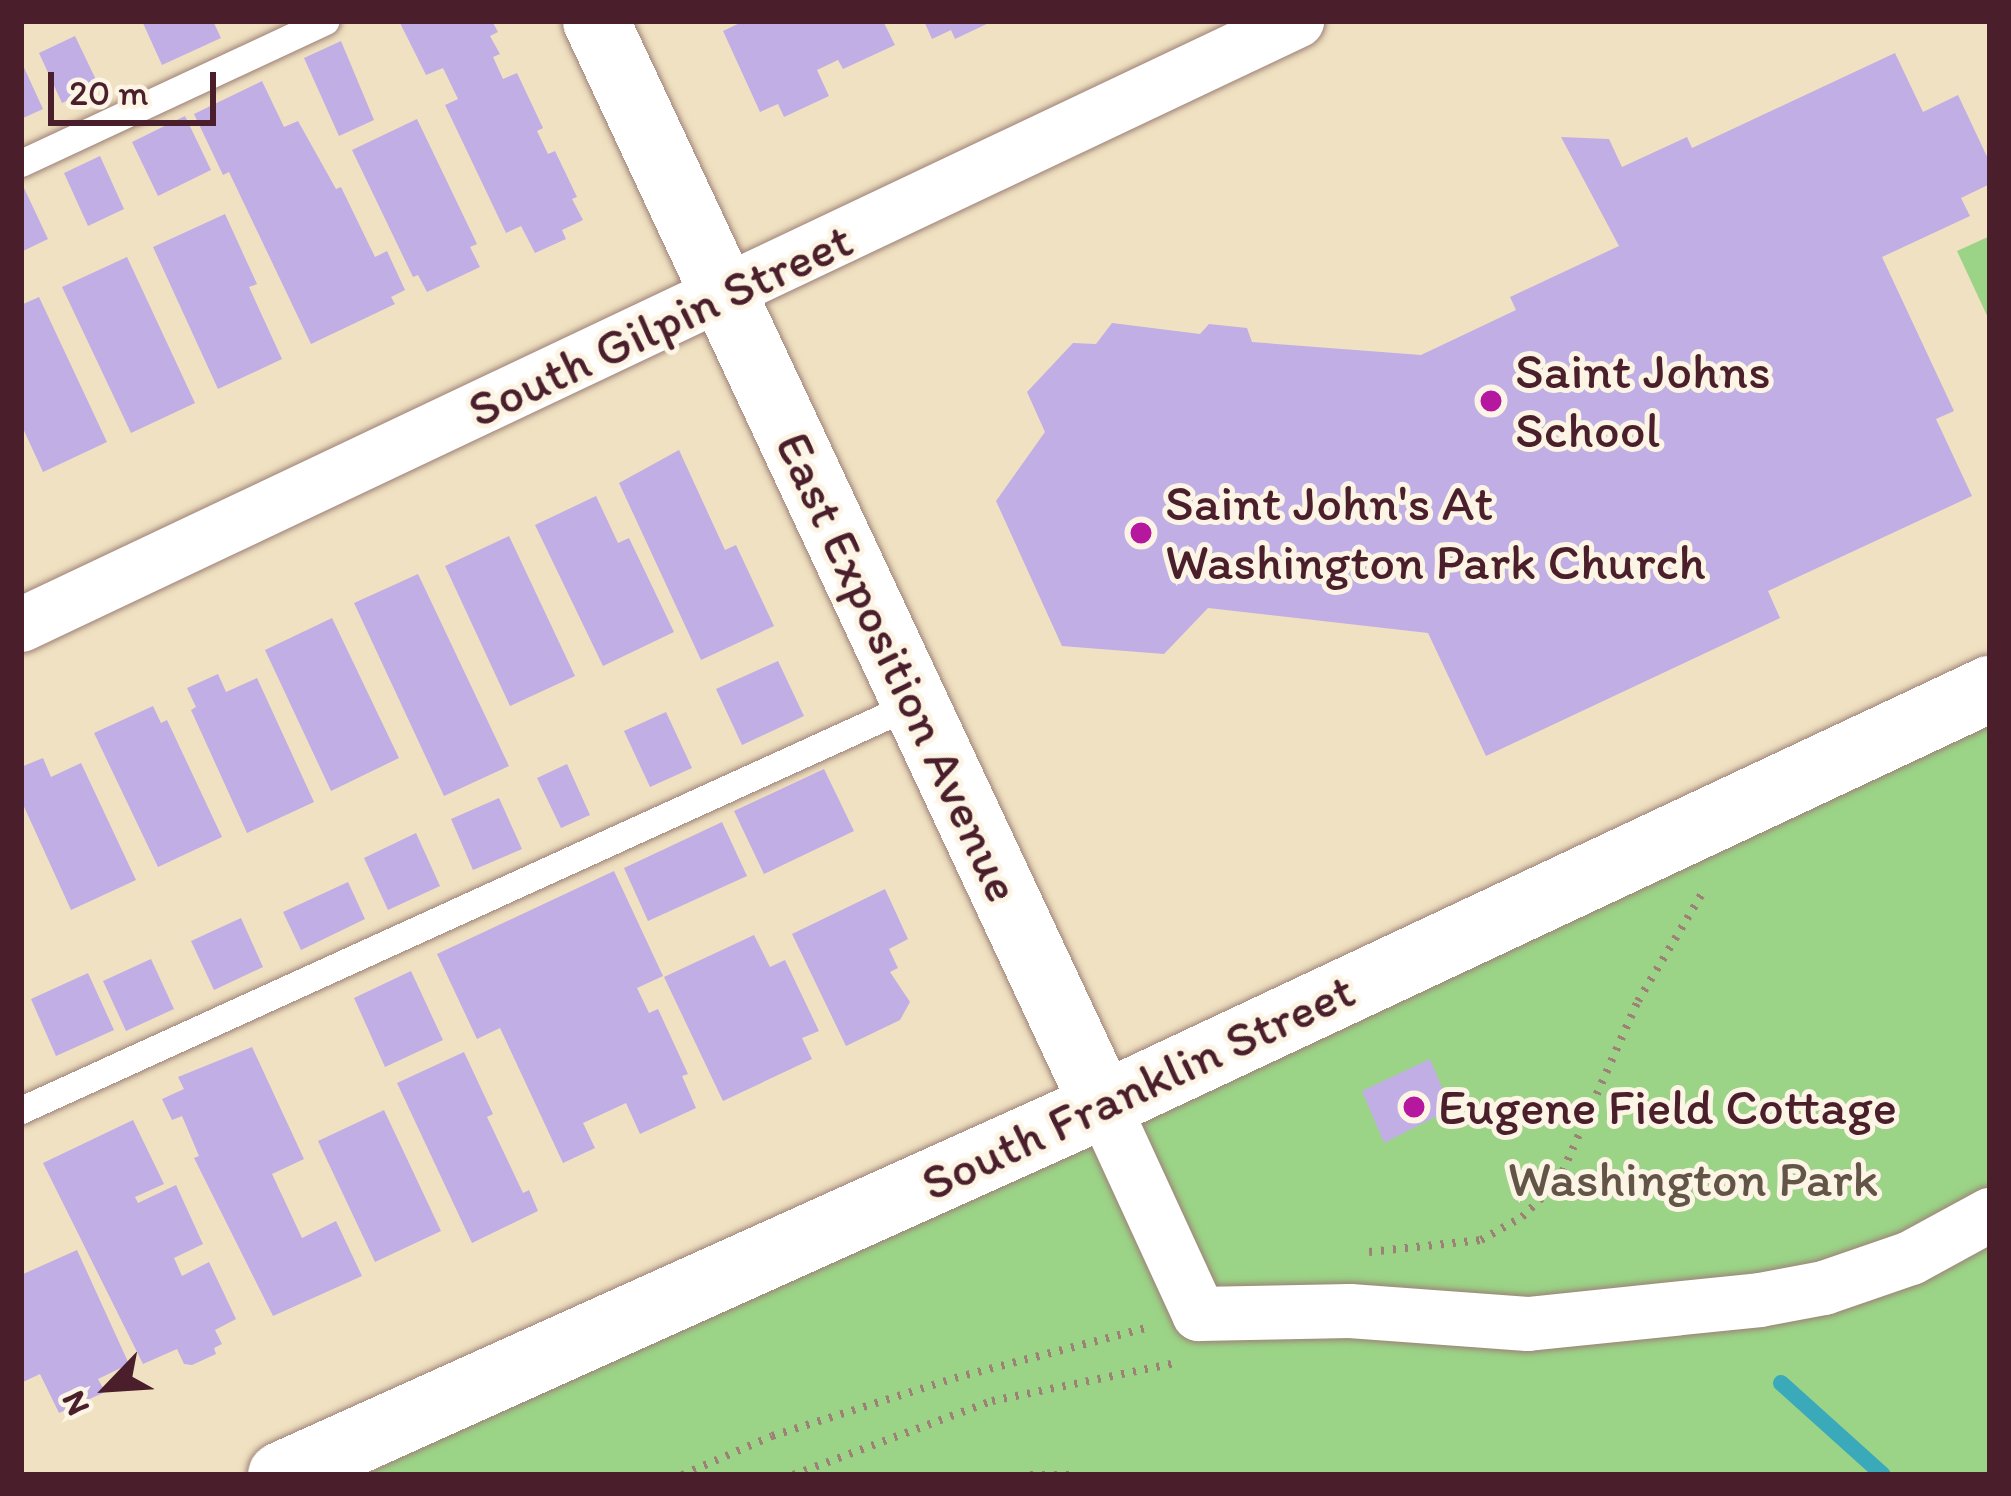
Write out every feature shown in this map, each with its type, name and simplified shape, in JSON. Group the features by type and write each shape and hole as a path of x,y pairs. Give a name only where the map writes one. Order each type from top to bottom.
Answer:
{"street":[{"name":"East Exposition Avenue","path":"596,21 1103,1105 1195,1337"},
{"name":"South Gilpin Street","path":"21,625 724,297 1297,21"},
{"name":"South Franklin Street","path":"281,1475 1103,1105 1990,689"},
{"path":"1195,1337 1350,1311 1528,1324 1760,1300 1824,1288 1911,1258 1990,1215"}],"lane":[{"path":"21,163 326,21"},
{"path":"21,1110 915,703"}],"path":[{"path":"1353,1252 1481,1240 1537,1205 1558,1182 1637,1001 1703,892"},
{"path":"682,1475 772,1436 956,1378 1195,1337"},
{"path":"793,1475 992,1401 1195,1337"},
{"path":"1030,1475 1071,1475"}],"green space":[{"path":"1990,236 1990,322 1957,251"},
{"name":"Washington Park","path":"1990,715 1990,1475 364,1475"}],"building":[{"path":"142,21 213,21 221,38 162,65"},
{"path":"399,21 492,21 498,32 490,36 500,54 493,57 503,79 517,73 543,128 537,131 548,154 555,151 577,197 572,199 583,220 562,230 566,239 535,253 521,226 506,233 445,105 458,99 443,68 426,75"},
{"path":"744,21 883,21 895,45 843,69 838,60 817,70 829,96 784,117 778,104 760,112 723,31"},
{"path":"924,21 993,21 955,39 951,30 932,39"},
{"path":"75,36 99,86 62,103 39,53"},
{"path":"341,41 374,120 339,136 304,58"},
{"name":"Saint Johns School","path":"1895,53 1923,112 1958,95 1990,163 1990,184 1961,198 1970,216 1882,257 1954,411 1936,419 1972,496 1768,591 1780,618 1486,756 1428,633 1208,608 1164,654 1062,646 996,501 1045,432 1027,392 1073,343 1096,344 1112,323 1200,334 1209,324 1247,328 1252,342 1421,355 1516,310 1510,297 1619,246 1561,137 1609,139 1622,167 1687,137 1692,148"},
{"path":"21,61 43,109 21,119"},
{"path":"262,81 284,127 298,121 336,189 341,187 375,257 387,251 405,290 391,297 395,304 311,344 229,172 223,175 194,114"},
{"path":"185,116 211,170 158,196 132,142"},
{"path":"417,119 477,244 470,247 480,267 427,292 418,275 413,277 352,150"},
{"path":"100,156 124,209 88,226 64,173"},
{"path":"24,188 48,239 21,252 21,190"},
{"path":"225,214 257,284 249,287 282,359 218,389 153,247"},
{"path":"127,257 195,403 131,433 62,287"},
{"path":"39,297 107,442 43,472 21,424 21,305"},
{"path":"679,450 725,550 736,545 774,626 701,660 619,483"},
{"path":"596,496 618,543 629,538 674,632 603,666 535,525"},
{"path":"509,536 575,676 510,706 445,566"},
{"path":"418,574 509,766 444,796 354,603"},
{"path":"332,618 399,758 331,791 265,650"},
{"path":"778,661 804,716 742,745 716,689"},
{"path":"218,674 226,692 257,678 314,802 247,833 191,710 196,707 187,688"},
{"path":"153,706 161,723 167,720 222,837 158,867 94,733"},
{"path":"666,712 692,768 650,787 624,731"},
{"path":"43,758 51,777 81,763 136,880 71,910 21,800 21,767"},
{"path":"567,764 590,815 561,828 537,778"},
{"path":"824,769 854,831 764,874 734,811"},
{"path":"499,798 522,849 473,870 451,819"},
{"path":"722,822 747,876 648,921 624,868"},
{"path":"416,833 440,886 388,910 364,858"},
{"path":"614,871 663,976 637,988 649,1013 658,1009 688,1074 682,1076 696,1108 640,1134 626,1103 583,1123 595,1148 563,1163 500,1028 477,1039 437,954"},
{"path":"348,882 365,919 301,950 283,912"},
{"path":"885,889 908,939 889,949 898,968 890,972 910,1002 900,1020 846,1046 792,934"},
{"path":"241,918 263,967 214,990 191,941"},
{"path":"754,935 770,967 785,960 819,1031 802,1038 812,1059 723,1101 664,977"},
{"path":"151,959 174,1009 126,1031 103,981"},
{"path":"411,971 443,1040 385,1067 354,998"},
{"path":"88,973 114,1030 56,1056 31,999"},
{"path":"252,1047 304,1159 272,1174 302,1238 336,1221 362,1276 273,1316 194,1158 199,1156 182,1116 172,1120 162,1099 184,1089 178,1077"},
{"path":"464,1052 493,1114 487,1117 523,1193 529,1190 538,1211 472,1243 397,1083"},
{"path":"1430,1059 1451,1109 1384,1143 1362,1091"},
{"path":"384,1110 441,1231 375,1262 318,1141"},
{"path":"133,1120 164,1184 135,1197 138,1203 176,1185 203,1244 174,1258 182,1276 209,1262 236,1319 215,1330 222,1344 214,1348 216,1354 192,1365 184,1364 177,1349 143,1364 43,1163"},
{"path":"77,1250 129,1364 98,1379 105,1392 59,1413 40,1374 23,1382 21,1377 21,1275"}],"waterway":[{"path":"1781,1383 1883,1475"}],"place":[{"name":"Saint Johns School","path":"1491,401"},
{"name":"Saint John's At Washington Park Church","path":"1141,533"},
{"name":"Eugene Field Cottage","path":"1414,1107"}]}
